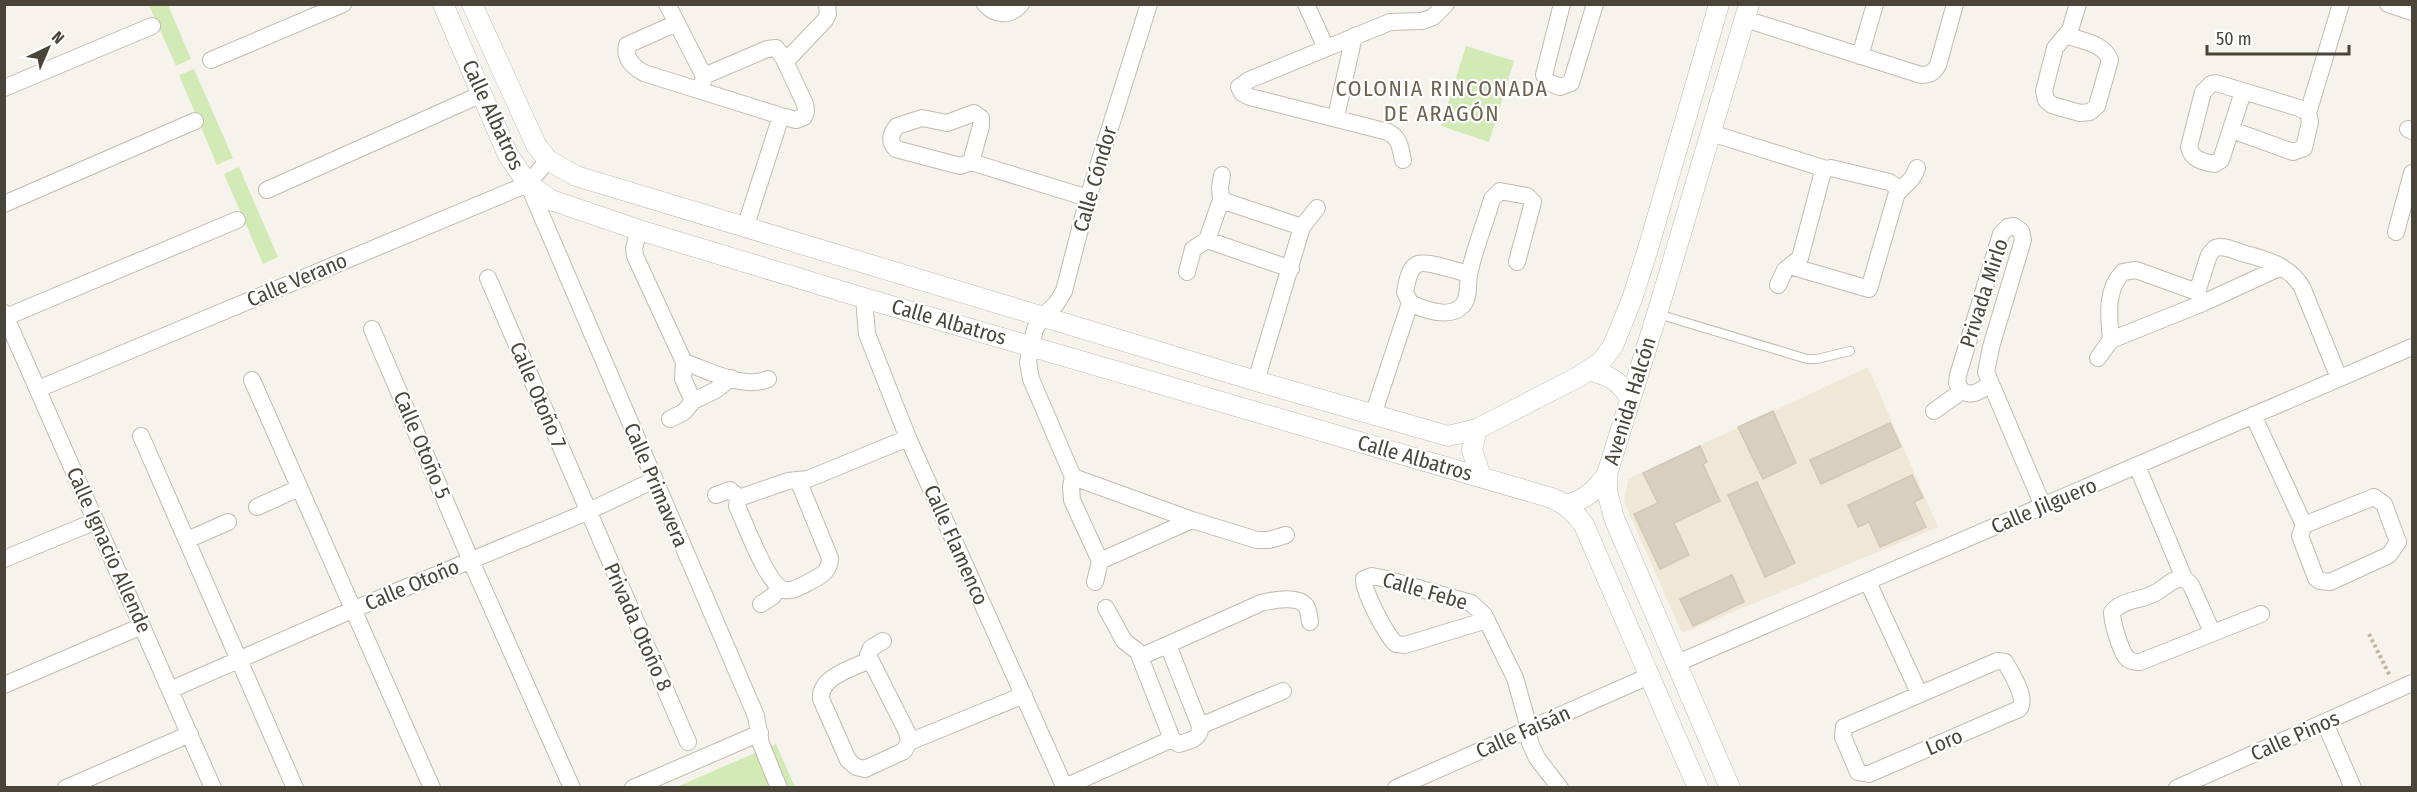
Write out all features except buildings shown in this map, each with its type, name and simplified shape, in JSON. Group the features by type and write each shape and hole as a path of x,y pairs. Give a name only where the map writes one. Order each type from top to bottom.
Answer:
{"street":[{"path":"212,60 343,4"},
{"name":"Calle Albatros","path":"442,4 508,155 528,184 552,200 639,230 864,298 1481,477 1566,504"},
{"name":"Calle Albatros","path":"472,4 530,134 548,160 576,176 1256,381 1448,436 1477,429 1590,370"},
{"path":"667,4 703,83"},
{"path":"785,62 825,20 828,14 827,4"},
{"path":"985,4 992,11 1000,14 1014,11 1021,4"},
{"name":"Calle Cóndor","path":"1030,345 1043,316 1056,304 1064,291 1088,198 1149,4"},
{"path":"1306,4 1326,48"},
{"path":"1403,160 1399,141 1395,136 1336,117 1250,97 1239,91 1242,84 1248,80 1353,36 1390,22 1422,21 1433,17 1446,4"},
{"path":"1562,4 1544,75 1548,82 1560,87 1571,83 1595,4"},
{"name":"Avenida Halcón","path":"1590,370 1613,346 1632,299 1719,4"},
{"path":"1860,56 1875,4"},
{"path":"2066,35 2105,50 2110,60 2097,106 2090,112 2080,113 2052,105 2045,97 2044,91 2055,48 2066,35 2078,4"},
{"path":"2232,130 2293,152 2301,150 2306,143 2310,122 2308,113 2341,4"},
{"path":"2388,4 2412,12"},
{"path":"1747,12 1860,56 1921,75 1932,73 1938,64 1954,5"},
{"name":"Avenida Halcón","path":"1730,788 1614,518 1607,490 1607,474 1747,12"},
{"path":"677,23 630,42 626,48 629,61 644,72 703,83 781,116 801,119 806,111 805,104 780,51 771,48 703,83"},
{"path":"4,88 152,26"},
{"path":"1336,117 1353,36"},
{"path":"2243,92 2223,157 2211,163 2195,159 2190,154 2189,147 2203,92 2208,85 2216,83 2299,108 2308,113"},
{"path":"267,190 482,94"},
{"path":"971,162 981,121 974,113 947,123 918,119 897,126 891,135 892,144 896,149 960,166 971,162 1088,198"},
{"path":"746,228 781,116"},
{"path":"4,204 195,121"},
{"path":"1711,133 1826,169 1831,168 1889,182 1900,189"},
{"name":"Calle Verano","path":"38,389 528,184 548,160"},
{"path":"1790,266 1869,289 1896,196 1900,189 1914,179 1917,168"},
{"path":"1779,285 1785,270 1800,258 1822,175 1826,169"},
{"path":"2396,232 2406,210 2412,173"},
{"path":"1187,272 1193,249 1207,240 1221,200 1222,175"},
{"name":"Calle Primavera","path":"528,184 756,716 761,744 779,788"},
{"path":"1469,274 1427,264 1416,265 1410,273 1405,296 1410,303 1445,314 1455,312 1466,302 1469,274 1492,199 1500,191 1527,196 1533,202 1517,262"},
{"path":"1221,200 1302,227"},
{"path":"1256,381 1302,227 1317,208"},
{"path":"5,315 237,220"},
{"name":"Privada Mirlo","path":"1962,391 1957,382 1958,375 2001,234 2008,227 2014,226 2021,231 2023,240 1987,362 1986,372 1989,385"},
{"path":"639,230 634,256 684,362 683,380 693,401"},
{"path":"1207,240 1291,269"},
{"path":"2200,298 2209,255 2215,248 2219,247 2268,260 2281,267 2298,280 2302,287 2339,378"},
{"path":"2098,358 2111,340 2200,298 2281,267"},
{"path":"2111,340 2109,304 2116,281 2123,272 2136,270 2200,298"},
{"name":"Calle Otoño 7","path":"488,278 587,512"},
{"name":"Calle Flamenco","path":"864,298 869,340 908,438 1065,787"},
{"path":"1373,415 1410,303"},
{"name":"Calle Ignacio Allende","path":"5,315 213,788"},
{"name":"Calle Otoño 5","path":"372,329 471,561 572,788"},
{"path":"1030,345 1028,362 1031,379 1073,477 1072,500 1100,561 1095,582"},
{"name":"Calle Jilguero","path":"1675,664 2412,347"},
{"path":"684,362 752,383 768,379"},
{"path":"1590,370 1611,377 1625,390 1630,399"},
{"path":"670,419 684,412 693,401 710,393 731,378"},
{"path":"252,380 432,788"},
{"path":"1934,411 1962,391 1970,395 1975,394 1989,385 2001,402 2043,506"},
{"path":"2253,415 2304,525 2300,536 2314,574 2320,581 2330,582 2389,555 2398,542 2384,504 2377,498 2367,499 2304,525"},
{"path":"1477,429 1472,450 1481,477"},
{"path":"141,436 295,788"},
{"path":"739,498 788,481 808,479 908,438"},
{"path":"2137,466 2184,578 2191,585 2212,632"},
{"path":"1566,504 1583,499 1592,493 1607,474"},
{"path":"1073,477 1192,520 1257,540 1269,540 1286,535"},
{"name":"Calle Otoño","path":"170,690 352,610 587,512 654,480"},
{"path":"739,498 737,506 770,578 779,588 791,590 817,578 828,570 830,564 830,558 798,480"},
{"path":"257,507 299,488"},
{"path":"716,495 730,490 739,498"},
{"path":"1566,504 1584,525 1698,788"},
{"name":"Privada Otoño 8","path":"587,512 688,742"},
{"path":"1100,561 1192,520"},
{"path":"4,558 96,521"},
{"path":"187,540 228,522"},
{"name":"Calle Febe","path":"1376,576 1471,603 1487,620 1405,645 1396,644 1388,635 1365,589 1364,579 1376,576"},
{"path":"2184,578 2172,581 2153,594 2123,603 2112,612 2112,621 2127,657 2133,662 2140,662 2261,614"},
{"path":"1868,582 1919,693"},
{"path":"761,604 773,596 779,588"},
{"path":"1140,657 1249,607 1270,601 1303,603 1308,610 1310,622"},
{"path":"1106,608 1124,641 1137,651 1172,739 1179,744 1199,734 1200,726 1168,645"},
{"path":"1487,620 1517,683 1537,758 1560,788"},
{"path":"4,685 142,626"},
{"path":"883,641 869,651 870,660 907,732 909,742"},
{"path":"870,660 834,678 822,687 820,692 848,760 855,767 865,769 904,751 909,742 1024,695"},
{"name":"Loro","path":"2003,660 2023,699 2022,706 2016,712 1869,774 1858,772 1843,737 1843,730 1848,725 1919,693 2003,660"},
{"name":"Calle Faisán","path":"1396,788 1650,676"},
{"name":"Calle Pinos","path":"2177,788 2412,683"},
{"path":"1200,726 1283,691"},
{"path":"2325,723 2353,788"},
{"path":"633,788 760,733"},
{"path":"66,788 190,734"},
{"path":"1065,787 1172,739"}],"lane":[{"path":"1657,314 1807,359 1817,359 1850,351"}],"path":[{"path":"2369,634 2397,690"}],"shaded area":[{"path":"1868,367 1938,527 1682,633 1624,502 1628,479"}],"green space":[{"path":"149,5 168,5 191,59 176,66"},
{"path":"1466,46 1514,61 1489,142 1441,126"},
{"path":"194,69 233,158 217,165 179,75"},
{"path":"239,167 278,257 263,264 224,174"},
{"path":"776,744 795,787 674,788"}],"district":[{"name":"COLONIA RINCONADA DE ARAGÓN","path":"1442,100"}]}
